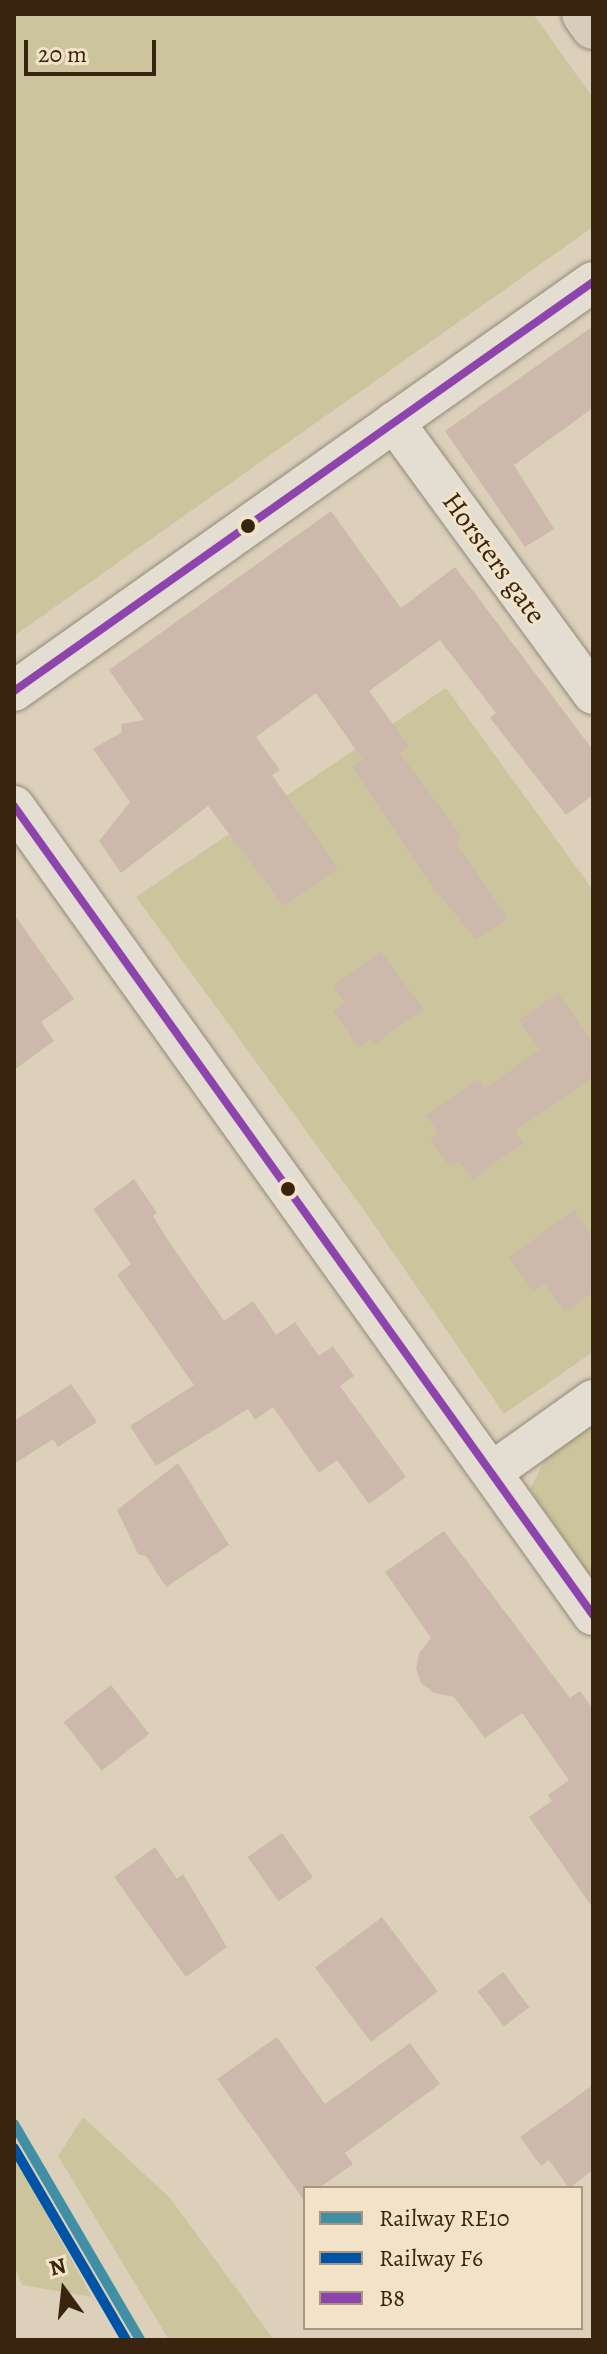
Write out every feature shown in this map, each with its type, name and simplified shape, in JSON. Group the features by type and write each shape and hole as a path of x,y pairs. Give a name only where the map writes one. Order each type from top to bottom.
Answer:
{"main road":[{"path":"584,14 593,27"}],"street":[{"path":"14,691 593,282"},
{"name":"Horsters gate","path":"394,422 593,694"},
{"path":"14,806 593,1615"},
{"path":"492,1472 593,1400"}],"shaded area":[{"path":"14,14 533,14 593,98 593,227 14,636"},
{"path":"446,688 593,890 593,1352 504,1414 368,1216 136,897"},
{"path":"593,1421 593,1581 530,1489 546,1458"},
{"path":"83,2117 170,2198 274,2340 169,2340 58,2156"},
{"path":"14,2156 92,2297 22,2285 14,2265"}],"building":[{"path":"593,326 593,408 514,465 554,529 525,547 445,431"},
{"path":"331,511 401,608 455,567 593,750 593,795 566,815 490,718 496,713 440,640 369,691 409,746 400,753 462,837 455,842 508,918 476,939 430,884 352,767 363,760 316,693 256,737 280,770 272,775 338,868 284,906 208,806 121,873 99,841 130,802 93,749 122,732 121,724 144,720 109,670"},
{"path":"14,914 74,999 41,1022 54,1041 14,1070"},
{"path":"381,951 423,1009 375,1044 371,1039 359,1047 333,1011 345,1002 333,986"},
{"path":"558,993 593,1042 593,1077 515,1131 524,1143 472,1179 459,1161 450,1167 430,1139 439,1133 426,1116 478,1079 485,1088 540,1050 519,1020"},
{"path":"134,1179 157,1213 153,1216 168,1240 224,1321 253,1301 276,1335 295,1322 319,1356 333,1346 354,1376 340,1386 406,1477 369,1504 337,1460 319,1473 273,1407 255,1420 248,1409 156,1466 130,1426 194,1385 117,1275 131,1264 93,1209"},
{"path":"574,1210 593,1237 593,1292 565,1312 544,1283 533,1291 509,1257"},
{"path":"71,1384 97,1422 58,1447 53,1439 14,1464 14,1421"},
{"path":"178,1463 229,1545 166,1587 146,1556 138,1554 117,1510"},
{"path":"444,1531 570,1698 580,1691 593,1709 593,1908 529,1817 552,1801 548,1795 569,1780 522,1713 485,1738 454,1697 434,1693 421,1683 416,1669 419,1653 431,1638 385,1572"},
{"path":"111,1685 149,1734 102,1771 64,1722"},
{"path":"282,1833 313,1877 279,1901 248,1857"},
{"path":"155,1847 177,1879 183,1874 227,1947 186,1977 114,1877"},
{"path":"382,1917 438,1991 371,2042 315,1968"},
{"path":"503,1972 529,2007 504,2026 477,1991"},
{"path":"277,2037 325,2104 410,2043 440,2084 345,2153 353,2164 322,2186 303,2186 303,2199 217,2079"},
{"path":"593,2085 593,2170 572,2186 568,2186 549,2160 541,2166 520,2137"}],"rail line":[{"name":"RE10","path":"14,2124 140,2340"},
{"name":"F6","path":"14,2148 126,2340"}],"transit line":[{"name":"B8","path":"14,691 593,282"},
{"name":"B8","path":"14,806 593,1615"}]}
